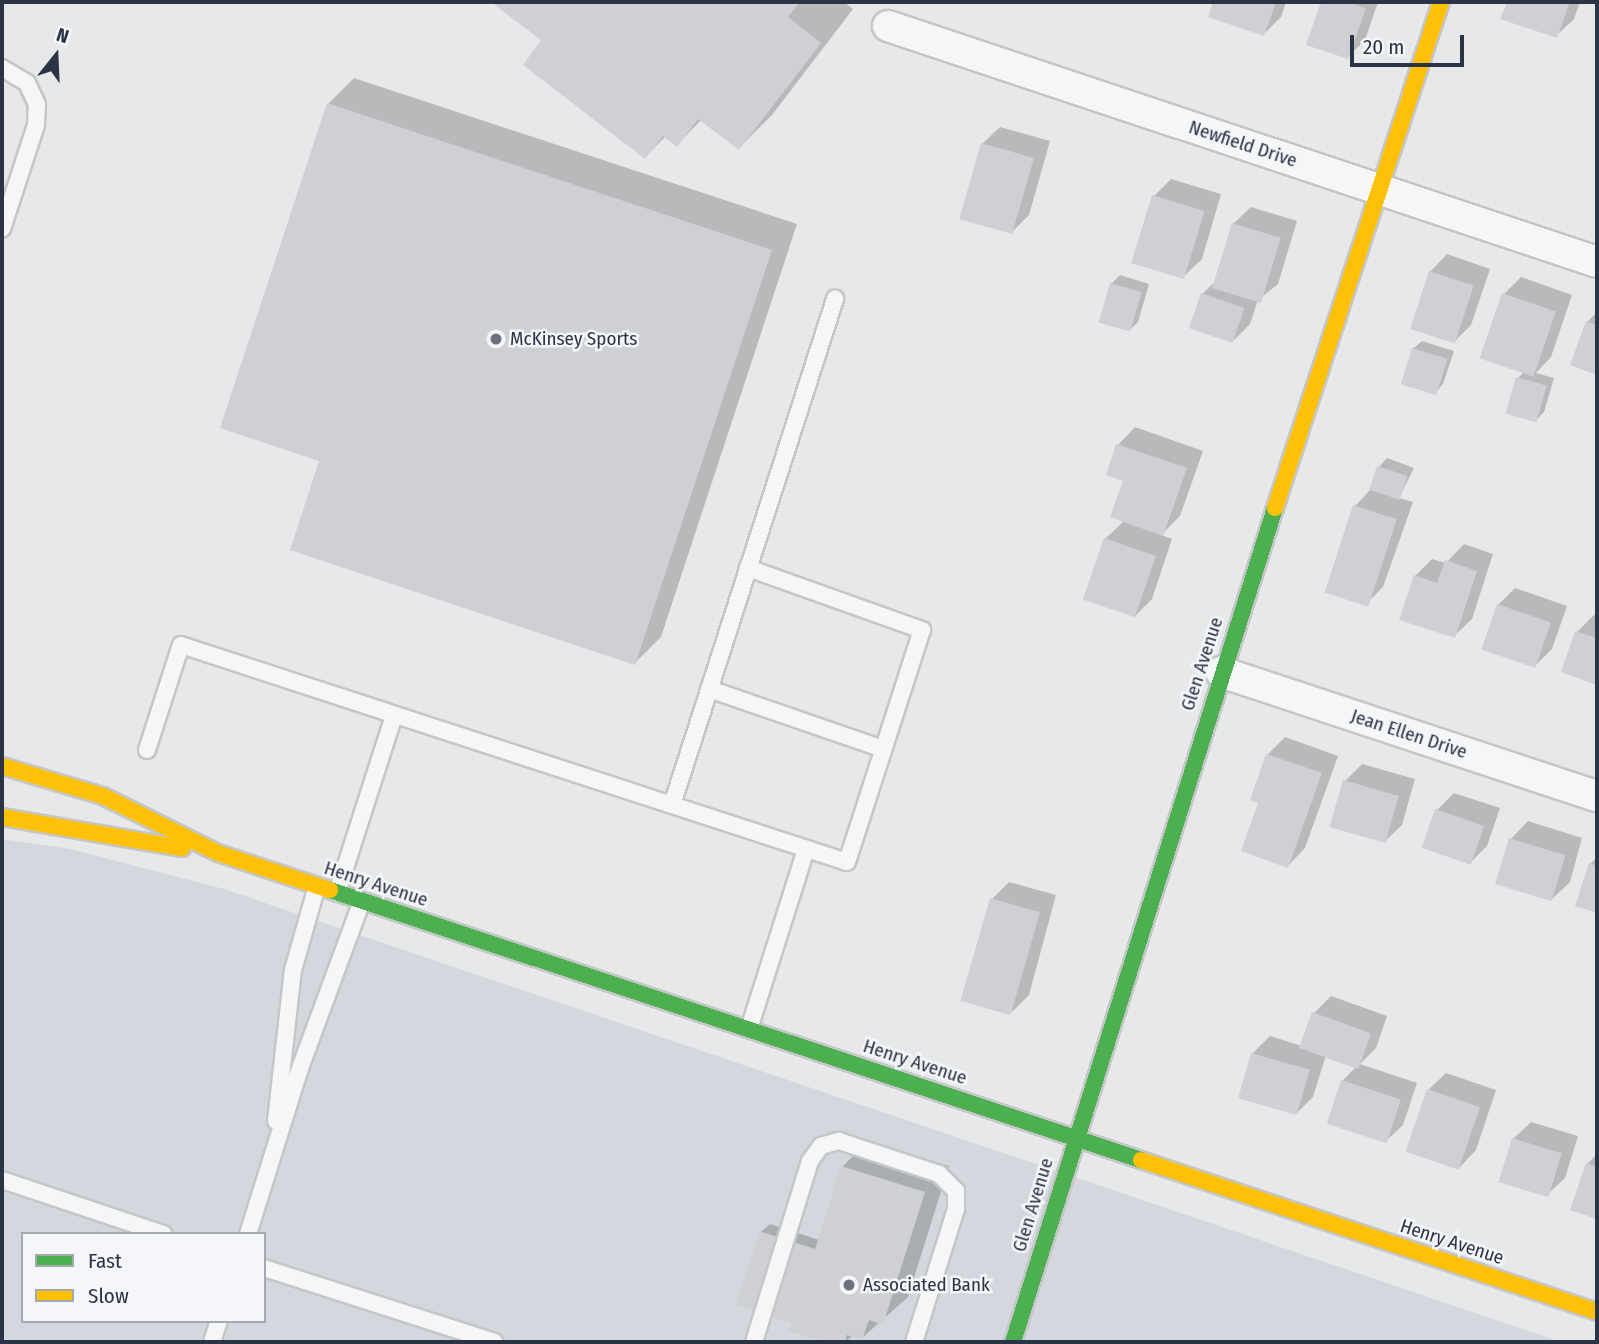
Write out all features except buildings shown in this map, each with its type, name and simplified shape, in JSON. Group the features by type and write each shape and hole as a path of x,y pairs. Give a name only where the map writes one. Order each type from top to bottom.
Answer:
{"street":[{"name":"Glen Avenue","path":"1013,1342 1221,672 1441,2"},
{"name":"Newfield Drive","path":"888,26 1597,262"},
{"name":"Jean Ellen Drive","path":"1221,672 1597,796"},
{"name":"Henry Avenue","path":"2,766 103,796 218,853 1597,1312"},
{"name":"Henry Avenue","path":"2,817 218,853"}],"lane":[{"path":"2,68 27,83 37,104 36,125 2,229"},
{"path":"672,805 835,299"},
{"path":"147,750 181,645 847,862 922,630 748,568"},
{"path":"709,689 883,749"},
{"path":"337,893 394,715"},
{"path":"749,1029 806,849"},
{"path":"274,1152 293,970 317,886"},
{"path":"249,1232 362,901"},
{"path":"754,1342 810,1161 821,1146 839,1141 939,1174 956,1191 956,1209 914,1342"},
{"path":"2,1180 157,1232"},
{"path":"266,1269 494,1342"},
{"path":"212,1342 218,1323"}],"shaded area":[{"path":"2,839 70,849 224,889 1561,1342 2,1342"}],"traffic: fast":[{"path":"1013,1342 1275,508"},
{"path":"330,890 1141,1160"}],"traffic: slow":[{"path":"1275,508 1441,2"},
{"path":"2,766 103,796 218,853 330,890"},
{"path":"2,817 182,848"},
{"path":"1141,1160 1597,1312"}],"place":[{"name":"McKinsey Sports","path":"496,339"},
{"name":"Associated Bank","path":"849,1285"}]}
